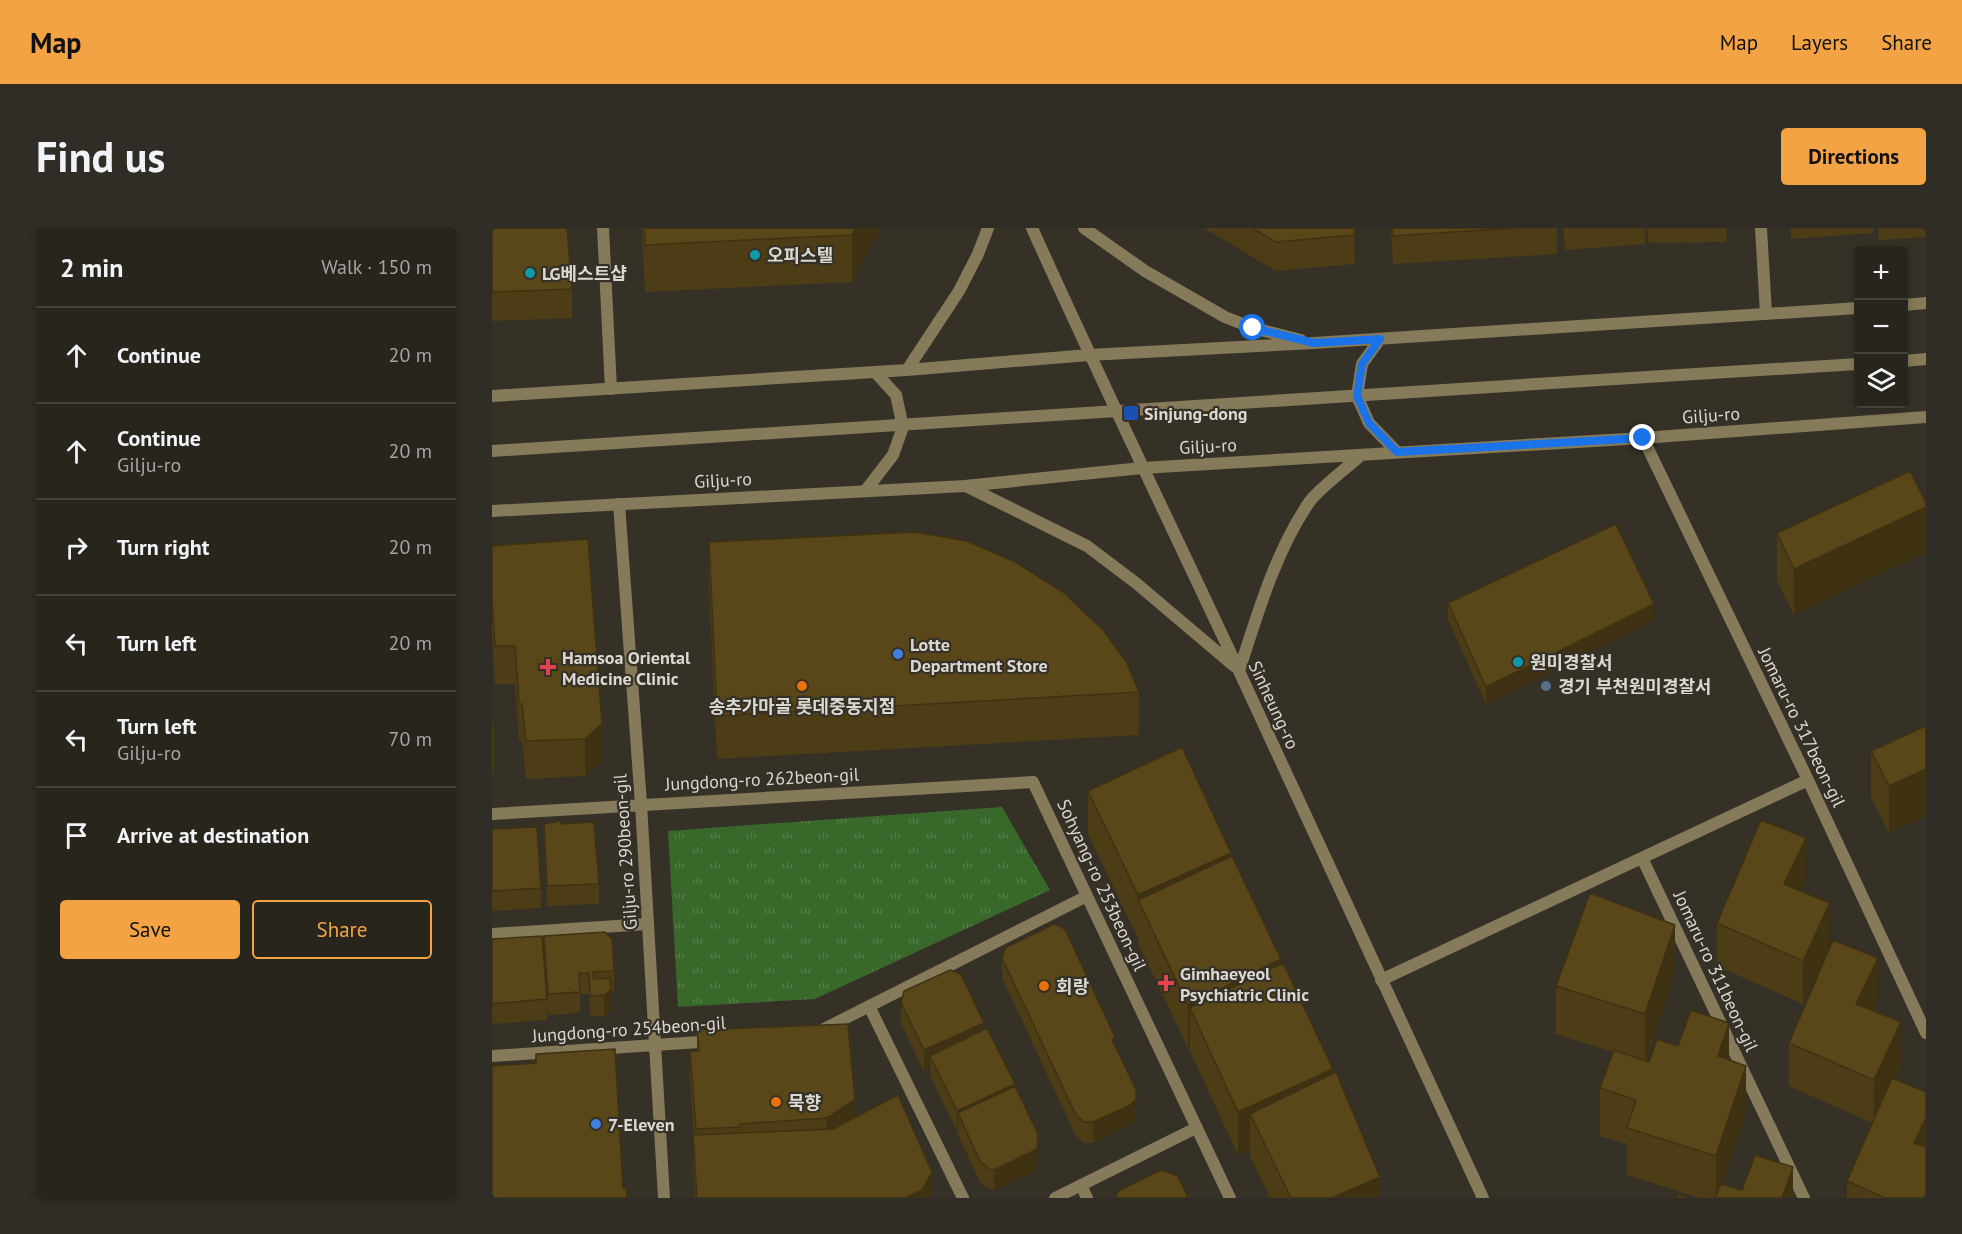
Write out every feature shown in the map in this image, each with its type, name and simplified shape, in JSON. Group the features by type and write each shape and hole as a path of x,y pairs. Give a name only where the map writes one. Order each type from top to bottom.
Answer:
{"street":[{"path":"603,228 611,389"},
{"path":"907,370 959,291 978,254 987,228"},
{"name":"Sinheung-ro","path":"1032,228 1089,355 1239,671 1483,1198"},
{"path":"1084,228 1145,271 1225,317 1253,328 1314,343"},
{"path":"1761,228 1766,314"},
{"path":"1908,305 1926,303"},
{"path":"492,396 907,370 1089,355 1854,308"},
{"path":"1380,339 1362,364 1357,396 1369,423 1397,452"},
{"path":"1908,361 1926,359"},
{"path":"492,451 1854,363"},
{"path":"866,489 893,455 903,428 896,395 875,372"},
{"name":"Gilju-ro","path":"492,511 866,489 965,486 1142,468 1643,438 1926,417"},
{"name":"Jomaru-ro 317beon-gil","path":"1643,438 1808,780 1926,1033"},
{"path":"965,486 1087,546 1136,583 1239,671 1260,605 1282,549 1311,500 1361,455"},
{"name":"Gilju-ro 290beon-gil","path":"619,504 641,804 664,1198"},
{"path":"1381,980 1808,780"},
{"name":"Jungdong-ro 262beon-gil","path":"492,814 1033,782"},
{"name":"Sohyang-ro 253beon-gil","path":"1033,782 1230,1198"},
{"name":"Jomaru-ro 311beon-gil","path":"1642,858 1804,1198"},
{"path":"813,1034 1087,896"},
{"path":"492,934 648,924"},
{"path":"869,1006 963,1198"},
{"name":"Jungdong-ro 254beon-gil","path":"492,1056 723,1041"},
{"path":"1055,1198 1196,1128"},
{"path":"1081,1185 1087,1198"}],"green space":[{"path":"1002,807 1050,890 815,999 678,1007 668,831"}],"building":[{"name":"LG베스트샵","path":"492,228 567,228 572,289 492,292"},
{"path":"644,228 855,228 852,235 645,245"},
{"path":"1252,228 1354,228 1355,235 1276,242"},
{"path":"1392,228 1516,228 1393,236"},
{"path":"1910,471 1926,507 1794,569 1777,533"},
{"name":"원미경찰서","path":"1616,524 1654,604 1486,687 1448,603"},
{"name":"Lotte Department Store","path":"915,532 967,541 1015,562 1063,592 1103,630 1127,663 1139,692 717,716 709,542"},
{"path":"588,539 602,724 585,739 526,741 522,704 519,704 515,646 495,646 492,546"},
{"path":"1926,726 1926,769 1889,786 1871,751"},
{"path":"1182,747 1231,853 1138,895 1088,791"},
{"path":"1761,820 1806,838 1784,884 1830,903 1803,961 1717,923"},
{"path":"561,821 561,824 594,822 599,884 547,886 544,824"},
{"path":"537,827 541,888 492,891 492,829"},
{"path":"1232,856 1281,959 1188,1005 1138,900"},
{"path":"1590,893 1675,925 1645,1014 1556,986"},
{"path":"1054,924 1065,929 1115,1037 1112,1039 1136,1090 1136,1099 1129,1106 1093,1122 1084,1122 1076,1115 1002,958 1007,947"},
{"path":"605,932 612,939 614,971 593,972 593,979 610,978 611,990 604,995 590,996 589,973 579,973 580,992 548,994 544,936"},
{"path":"542,936 547,999 492,1004 492,939"},
{"path":"1833,940 1878,958 1856,1004 1901,1022 1874,1080 1789,1043"},
{"path":"1283,963 1333,1069 1238,1112 1190,1008"},
{"path":"950,970 961,974 984,1023 924,1050 901,1003 904,991"},
{"path":"1691,1010 1729,1023 1718,1056 1746,1066 1716,1156 1627,1128 1636,1100 1600,1088 1614,1050 1649,1062 1657,1039 1678,1046"},
{"path":"848,1024 855,1099 827,1118 696,1129 690,1052 699,1051 697,1030"},
{"path":"987,1028 1015,1084 957,1111 930,1056"},
{"path":"615,1049 623,1188 626,1188 627,1198 492,1198 492,1066 536,1063 536,1054"},
{"path":"1336,1072 1380,1177 1332,1198 1291,1198 1250,1114"},
{"path":"1892,1078 1926,1092 1926,1118 1914,1143 1926,1147 1926,1198 1885,1198 1847,1181"},
{"path":"1015,1086 1038,1134 1037,1147 994,1170 989,1169 980,1161 958,1113"},
{"path":"898,1095 932,1172 922,1190 905,1198 697,1198 693,1135 833,1129"},
{"path":"1755,1155 1793,1167 1782,1198 1715,1198 1721,1184 1742,1190"},
{"path":"1161,1170 1178,1176 1188,1198 1116,1198 1118,1191"},
{"path":"1678,1194 1690,1198 1677,1198"}],"place":[{"name":"오피스텔","path":"755,255"},
{"name":"LG베스트샵","path":"530,273"},
{"name":"Sinjung-dong","path":"1131,413"},
{"name":"Lotte Department Store","path":"898,654"},
{"name":"원미경찰서","path":"1518,662"},
{"name":"Hamsoa Oriental Medicine Clinic","path":"548,667"},
{"name":"송추가마골 롯데중동지점","path":"802,686"},
{"name":"경기 부천원미경찰서","path":"1546,686"},
{"name":"Gimhaeyeol Psychiatric Clinic","path":"1166,983"},
{"name":"회랑","path":"1044,986"},
{"name":"묵향","path":"776,1102"},
{"name":"7-Eleven","path":"596,1124"}],"route":[{"path":"1253,328 1314,343 1380,339 1362,364 1357,396 1369,423 1397,452 1643,438"}]}
